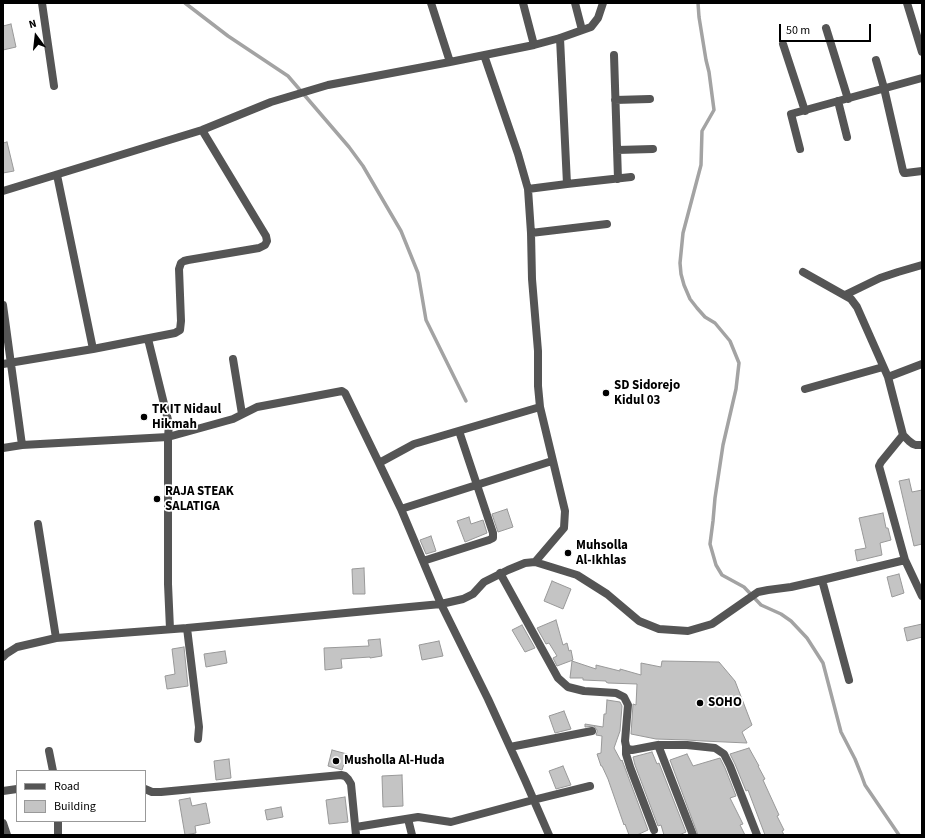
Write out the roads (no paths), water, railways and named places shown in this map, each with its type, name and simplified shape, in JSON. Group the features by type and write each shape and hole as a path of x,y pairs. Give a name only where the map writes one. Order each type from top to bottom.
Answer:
{"street":[{"path":"42,3 54,86"},
{"path":"430,3 450,62"},
{"path":"523,3 534,44"},
{"path":"575,3 582,30"},
{"path":"3,192 202,130 272,102 328,85 450,62 560,38 591,27 598,18 603,3"},
{"path":"908,3 922,52"},
{"path":"826,28 848,98"},
{"path":"560,38 567,184"},
{"path":"783,44 805,111"},
{"path":"484,55 518,154 528,189 540,407 565,511 564,528 536,562"},
{"path":"614,55 618,179"},
{"path":"876,60 904,172 906,173 922,170"},
{"path":"800,149 791,114 922,78"},
{"path":"615,100 650,100"},
{"path":"838,102 847,137"},
{"path":"7,363 93,349 175,333 180,330 181,321 179,269 181,263 188,260 260,248 267,243 268,241 266,236 202,130"},
{"path":"617,150 653,149"},
{"path":"57,175 93,349"},
{"path":"528,189 631,177"},
{"path":"531,233 607,224"},
{"path":"844,295 880,278 922,265"},
{"path":"802,272 851,299 857,307 888,377 903,435 913,444 922,445"},
{"path":"3,305 7,363 22,445"},
{"path":"148,339 169,424 168,576 170,629"},
{"path":"233,359 242,414"},
{"path":"888,377 922,364"},
{"path":"805,389 883,367"},
{"path":"3,448 22,445 168,437 233,419 257,407 343,391 401,509 442,604 488,699 549,835"},
{"path":"379,463 414,444 540,407"},
{"path":"423,561 493,538 493,534 459,431"},
{"path":"903,435 879,466 904,560 922,596"},
{"path":"401,509 552,461"},
{"path":"38,524 56,638"},
{"path":"3,657 17,647 56,638 187,628 442,604 463,599 473,594 484,582 500,573 525,563 536,562 577,575 607,594 639,621 659,629 688,630 712,624 758,592 791,587 904,560"},
{"path":"500,573 558,678 568,687 584,691 616,693 624,697 628,705 625,741 626,754 654,830"},
{"path":"822,580 849,680"},
{"path":"187,628 199,727 198,739"},
{"path":"510,747 592,731"},
{"path":"626,746 628,749 632,750 658,745 687,745 715,748 724,754 757,835"},
{"path":"658,745 693,835"},
{"path":"49,751 53,770"},
{"path":"146,789 152,792 161,792 341,775 345,776 351,784 356,831 418,817 451,822 590,786"},
{"path":"3,791 16,789"},
{"path":"408,819 412,835"},
{"path":"58,822 58,835"},
{"path":"3,823 7,835"}],"waterway":[{"path":"185,3 228,36 288,76 349,147 363,166 401,231 418,273 426,320 466,401"},
{"path":"698,3 714,110 702,131 701,165 683,233 680,263 681,274 690,299 705,317 715,323 730,341 739,363 736,389 723,445 710,544 716,565 722,575 744,587 761,605 781,614 791,621 807,638 823,663 841,732 855,759 865,785 899,835"}],"place":[{"name":"SD Sidorejo Kidul 03","path":"606,393"},
{"name":"TK IT Nidaul Hikmah","path":"144,417"},
{"name":"RAJA STEAK SALATIGA","path":"157,499"},
{"name":"Muhsolla Al-Ikhlas","path":"568,553"},
{"name":"SOHO","path":"700,703"},
{"name":"Musholla Al-Huda","path":"336,761"}]}
